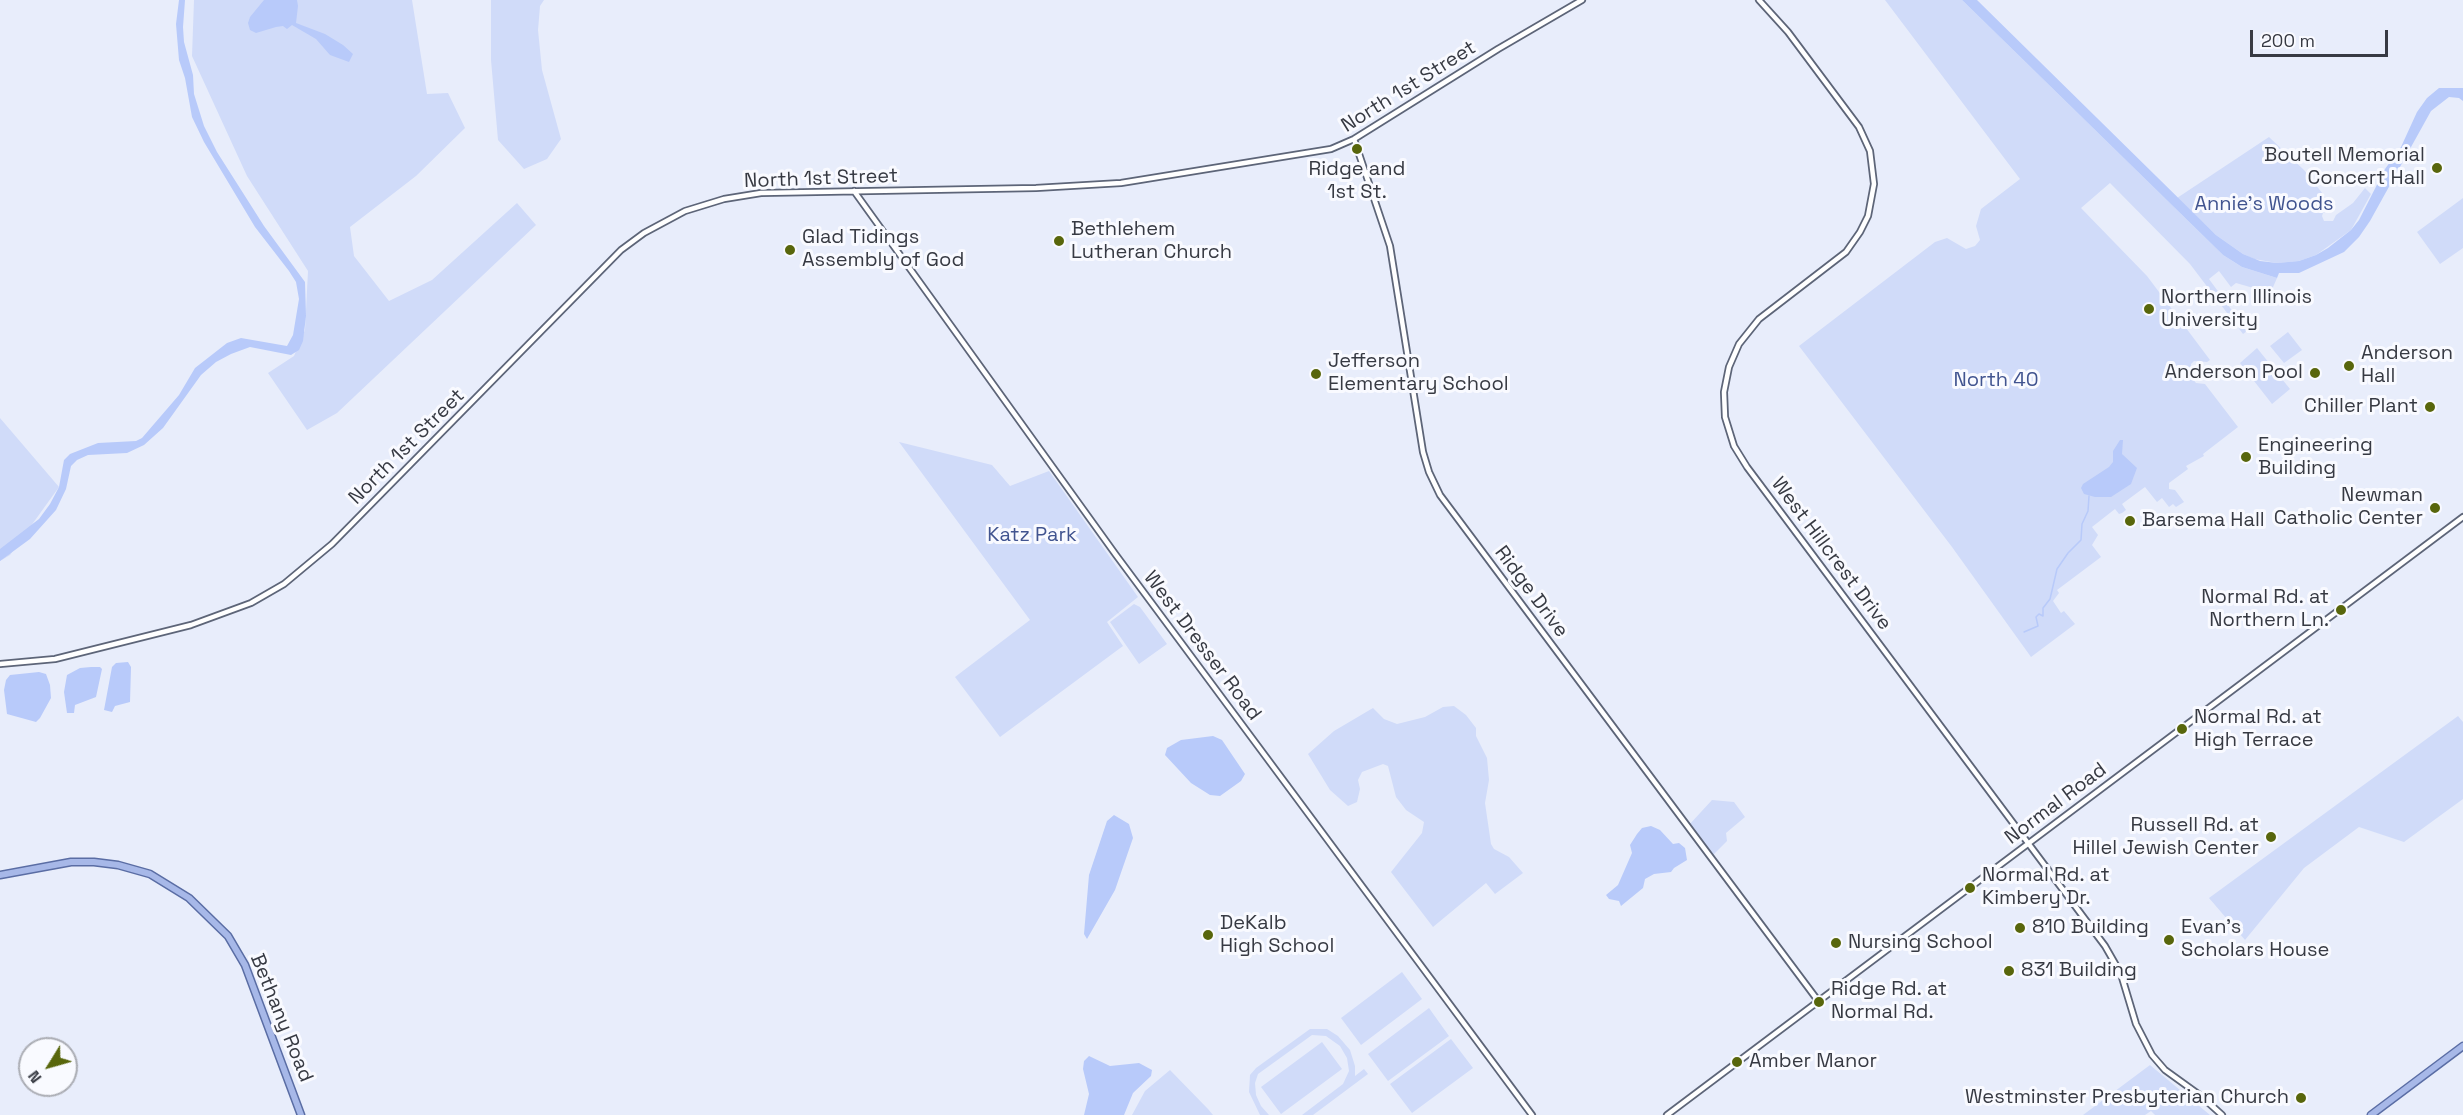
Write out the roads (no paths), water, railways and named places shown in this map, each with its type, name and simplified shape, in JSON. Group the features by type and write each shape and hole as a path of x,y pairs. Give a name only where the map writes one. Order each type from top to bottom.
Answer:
{"main road":[{"name":"Bethany Road","path":"0,875 70,862 94,862 150,874 189,898 228,936 245,965 301,1115"},
{"path":"2371,1115 2463,1046"}],"street":[{"name":"North 1st Street","path":"0,664 55,659 191,625 218,616 269,592 293,577 323,553 599,271 639,236 685,212 723,199 761,194 1023,189 1121,183 1321,151 1354,140 1498,49 1582,0"},
{"name":"West Hillcrest Drive","path":"1759,0 1788,32 1859,127 1870,151 1874,184 1868,216 1846,252 1759,319 1739,344 1730,363 1724,387 1724,407 1736,451 2109,952 2124,983 2136,1024 2152,1055 2165,1070 2202,1096 2222,1115"},
{"name":"Ridge Drive","path":"1354,140 1390,246 1423,452 1440,495 1819,1002"},
{"name":"West Dresser Road","path":"854,191 1116,555 1532,1115"},
{"name":"Normal Road","path":"1667,1115 2463,517"}],"waterway":[{"path":"2024,632 2038,626 2036,617 2039,614 2043,616 2043,608 2050,599 2057,569 2081,540 2082,524 2088,511 2089,496"}],"place":[{"name":"Ridge and 1st St.","path":"1357,149"},
{"name":"Boutell Memorial Concert Hall","path":"2437,168"},
{"name":"Bethlehem Lutheran Church","path":"1059,241"},
{"name":"Glad Tidings Assembly of God","path":"790,250"},
{"name":"Northern Illinois University","path":"2149,309"},
{"name":"Anderson Hall","path":"2349,366"},
{"name":"Anderson Pool","path":"2315,373"},
{"name":"Jefferson Elementary School","path":"1316,374"},
{"name":"Chiller Plant","path":"2430,407"},
{"name":"Engineering Building","path":"2246,457"},
{"name":"Newman Catholic Center","path":"2435,508"},
{"name":"Barsema Hall","path":"2130,521"},
{"name":"Normal Rd. at Northern Ln.","path":"2341,610"},
{"name":"Normal Rd. at High Terrace","path":"2182,729"},
{"name":"Russell Rd. at Hillel Jewish Center","path":"2271,837"},
{"name":"Normal Rd. at Kimbery Dr.","path":"1970,888"},
{"name":"810 Building","path":"2020,928"},
{"name":"DeKalb High School","path":"1208,935"},
{"name":"Evan's Scholars House","path":"2169,940"},
{"name":"Nursing School","path":"1836,943"},
{"name":"831 Building","path":"2009,971"},
{"name":"Ridge Rd. at Normal Rd.","path":"1819,1002"},
{"name":"Amber Manor","path":"1737,1062"},
{"name":"Westminster Presbyterian Church","path":"2301,1098"}],"park label":[{"name":"Annie's Woods","path":"2264,205"},
{"name":"North 40","path":"1996,381"},
{"name":"Katz Park","path":"1032,536"}]}
